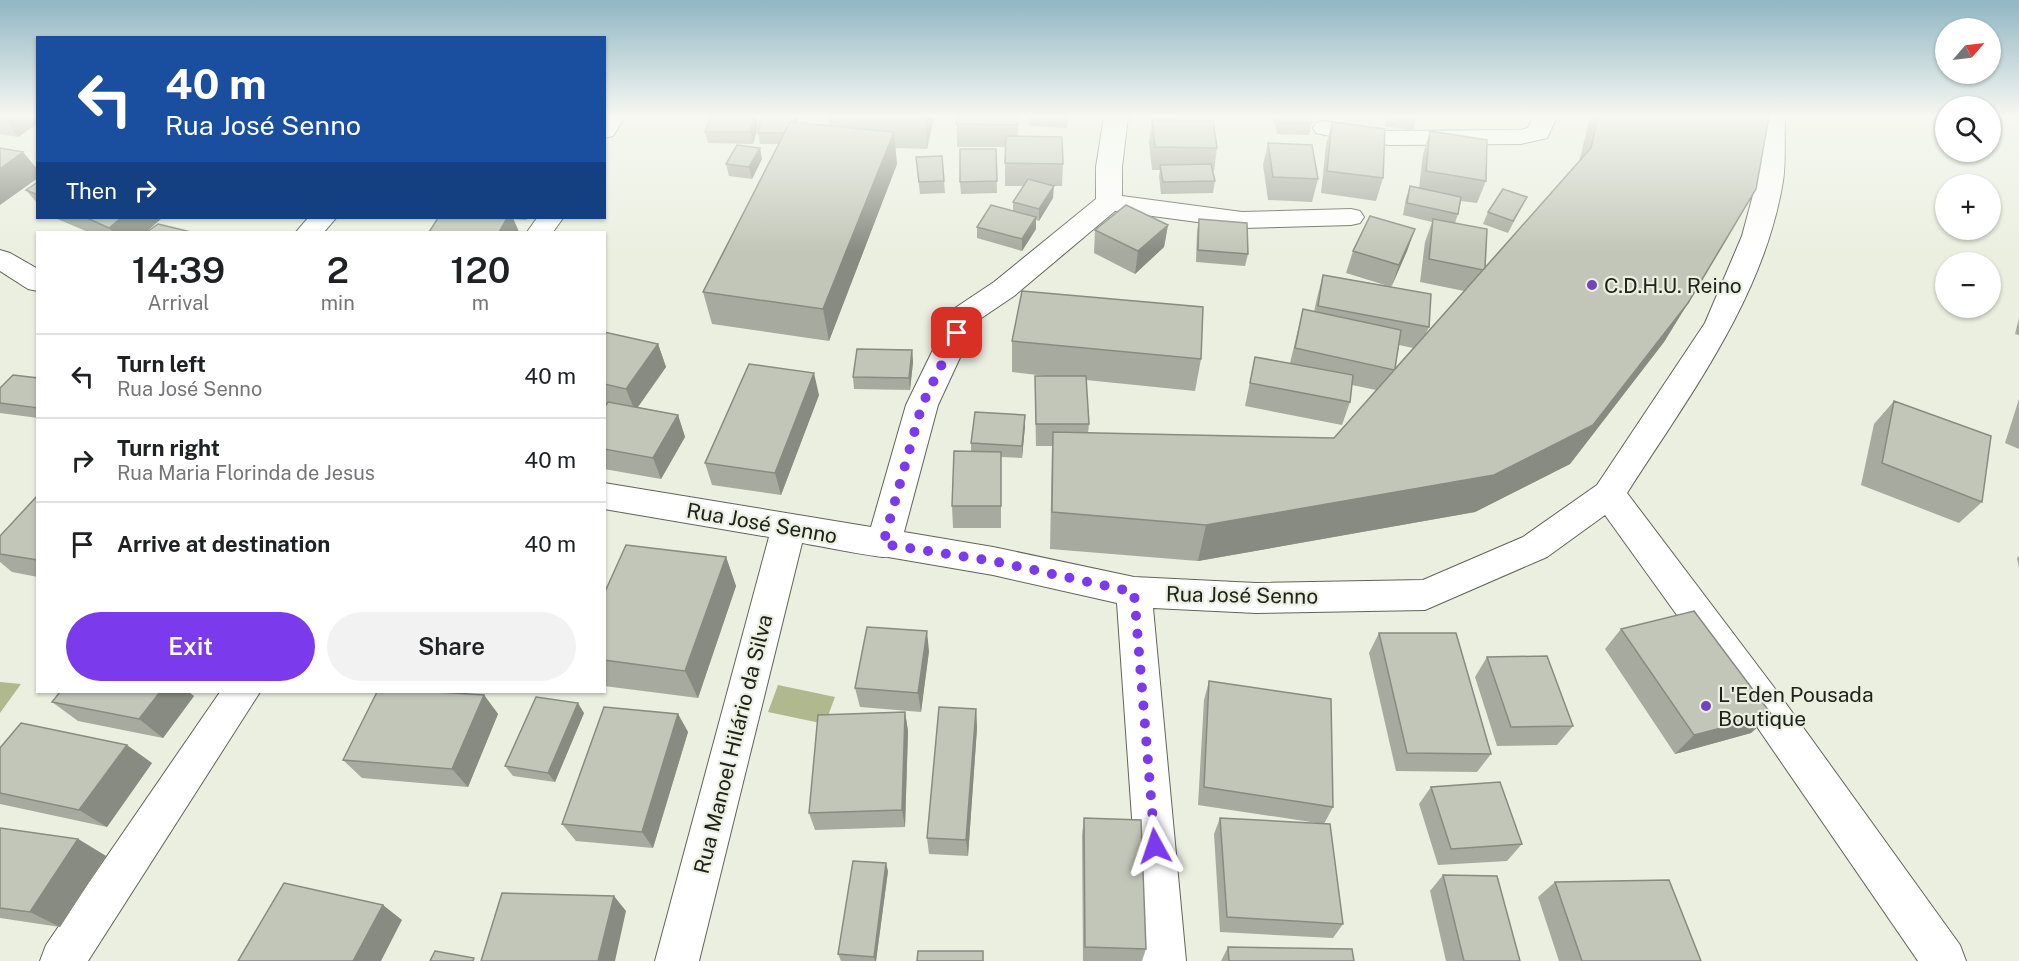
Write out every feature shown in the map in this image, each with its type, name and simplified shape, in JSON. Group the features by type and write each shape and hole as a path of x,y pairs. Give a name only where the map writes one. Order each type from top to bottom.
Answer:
{"street":[{"path":"1109,202 1110,162"},
{"path":"1771,162 1770,180 1756,236 1719,325 1609,494 1765,706 1944,961"},
{"path":"883,544 922,405 965,315 1004,289 1109,202 1242,220 1351,217"},
{"path":"310,231 321,219"},
{"path":"0,259 36,281"},
{"name":"Rua José Senno","path":"606,496 993,561 1134,592 1256,598 1425,595 1535,547 1609,494"},
{"name":"Rua Manoel Hilário da Silva","path":"677,961 789,527"},
{"path":"1134,592 1164,961"},
{"path":"62,961 241,693"}],"shaded area":[{"path":"0,682 21,684 0,713"},
{"path":"778,685 835,697 825,724 768,712"}],"building":[{"path":"0,162 10,162 0,169"},
{"path":"727,162 752,162 749,167 726,164"},
{"path":"770,162 882,162 823,309 703,292"},
{"path":"917,162 942,162 944,181 919,182"},
{"path":"960,162 996,162 997,181 960,182"},
{"path":"1063,162 1063,164 1005,163"},
{"path":"1271,162 1315,162 1318,179 1273,177"},
{"path":"1328,162 1384,162 1383,178 1327,171"},
{"path":"1427,162 1486,162 1486,181 1426,171"},
{"name":"C.D.H.U. Reino","path":"1579,162 1761,162 1756,189 1688,303 1593,425 1494,475 1206,525 1052,512 1053,432 1334,438"},
{"path":"1211,164 1215,181 1163,182 1160,165"},
{"path":"1028,179 1054,186 1039,209 1013,202"},
{"path":"36,183 36,194 26,190"},
{"path":"1410,186 1461,197 1458,214 1407,203"},
{"path":"1503,189 1527,197 1513,221 1488,212"},
{"path":"991,205 1036,217 1022,239 977,227"},
{"path":"1126,205 1168,225 1138,251 1095,230"},
{"path":"1370,216 1415,229 1399,265 1353,251"},
{"path":"89,219 120,219 109,228"},
{"path":"437,219 506,219 500,231 430,231"},
{"path":"1199,219 1247,223 1248,254 1198,250"},
{"path":"1433,219 1487,229 1485,268 1483,270 1429,259"},
{"path":"158,224 187,231 148,231"},
{"path":"1323,275 1431,294 1429,327 1318,306"},
{"path":"1022,291 1203,307 1201,359 1012,341"},
{"path":"1303,309 1401,330 1394,370 1295,348"},
{"path":"606,332 658,344 626,389 606,384"},
{"path":"857,349 912,350 909,378 853,377"},
{"path":"1255,357 1353,375 1350,402 1250,383"},
{"path":"749,364 814,373 775,473 705,463"},
{"path":"13,375 36,378 36,408 0,403 0,388"},
{"path":"1035,376 1086,376 1089,424 1036,424"},
{"path":"1894,401 1991,436 1982,502 1882,463"},
{"path":"608,402 678,415 653,458 606,449 606,405"},
{"path":"975,412 1025,415 1022,446 971,443"},
{"path":"954,451 1001,452 1001,506 952,506"},
{"path":"36,497 36,560 0,554 0,536"},
{"path":"626,545 726,557 685,671 606,660 606,590"},
{"path":"1694,611 1772,715 1694,735 1621,629"},
{"path":"867,627 927,631 918,693 855,688"},
{"path":"1379,633 1456,633 1491,754 1407,753"},
{"path":"1547,656 1573,726 1511,727 1487,657"},
{"path":"1209,681 1331,699 1333,807 1204,787"},
{"path":"59,693 159,693 139,719 52,702"},
{"path":"376,693 484,695 452,769 343,760"},
{"path":"536,697 578,703 548,773 505,766"},
{"path":"604,707 678,714 642,832 562,824"},
{"path":"939,707 976,709 966,840 927,838"},
{"path":"905,712 902,810 809,813 818,715"},
{"path":"21,723 127,745 79,810 0,793 0,748"},
{"path":"1500,782 1522,844 1451,849 1431,787"},
{"path":"1084,818 1141,820 1146,949 1085,947"},
{"path":"1220,818 1330,824 1343,924 1227,917"},
{"path":"0,828 78,839 30,912 0,908"},
{"path":"853,861 886,863 874,957 838,954"},
{"path":"1443,875 1497,876 1520,961 1464,961"},
{"path":"1669,880 1701,961 1582,961 1555,882"},
{"path":"284,883 383,905 353,961 238,961"},
{"path":"502,893 614,896 598,961 481,961"},
{"path":"1228,947 1352,949 1354,961 1229,961"},
{"path":"435,951 474,958 473,961 430,961"},
{"path":"918,951 983,951 983,961 917,961"}],"place":[{"name":"C.D.H.U. Reino","path":"1592,285"},
{"name":"L'Eden Pousada Boutique","path":"1706,706"}],"route":[{"path":"957,333 922,405 883,544 993,561 1134,592 1155,846"}]}
